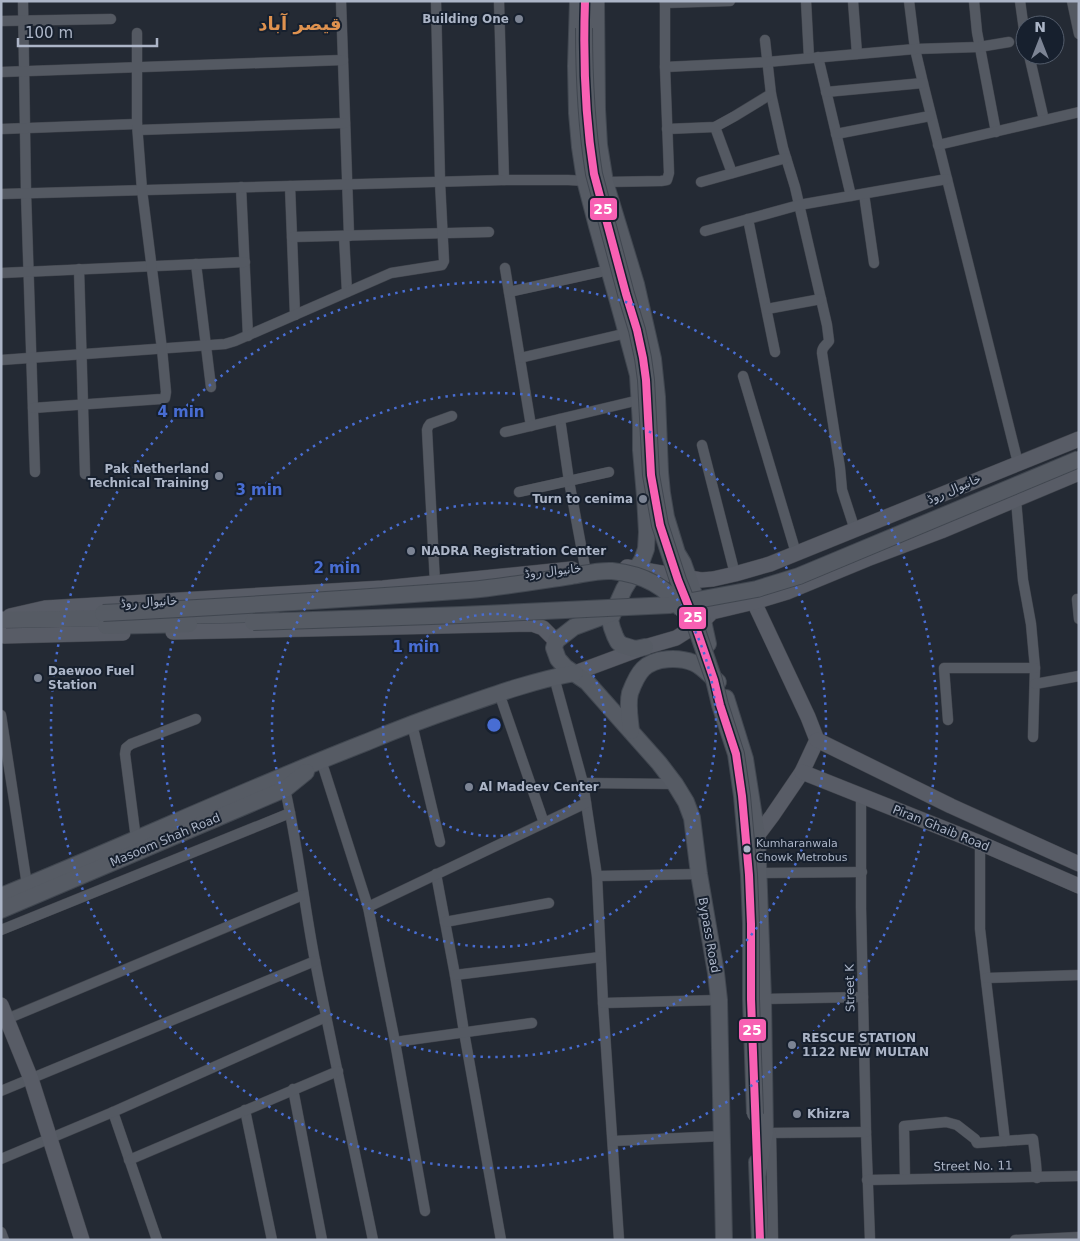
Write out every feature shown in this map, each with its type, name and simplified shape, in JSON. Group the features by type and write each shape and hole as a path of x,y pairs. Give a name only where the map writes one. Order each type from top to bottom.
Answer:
{"main road":[{"path":"578,1 576,66 580,148 585,180 638,375 647,532 646,549 642,560 624,589 610,620 618,642 635,649 646,647"},
{"path":"585,1 586,106 591,154 594,174 643,358 651,475 655,501 667,549 714,680 736,754 742,796 751,924 760,1240"},
{"path":"596,1 597,109 605,182 636,284 653,359 662,493 666,517 688,577 745,759 757,836 768,1133 758,1173"},
{"name":"خانیوال روڈ","path":"1,619 363,611 513,601 664,596 736,586 762,580 812,563 1079,448"},
{"name":"خانیوال روڈ","path":"1,628 253,622 670,605 756,589 799,576 1079,459"},
{"path":"35,619 472,590 610,571 633,575 663,588 676,601 699,638"},
{"path":"556,641 574,627 612,613"},
{"name":"Bypass Road","path":"556,641 554,648 558,659 565,667 588,682 660,763 686,802 692,818 719,1000 724,1240"},
{"path":"631,731 630,694 636,678 643,668 655,662 668,659 686,660 695,663 722,686"},
{"name":"Masoom Shah Road","path":"1,896 321,760 412,724 499,693 575,673"},
{"name":"Masoom Shah Road","path":"1,910 285,789 321,760"}],"street":[{"path":"22,1 35,472"},
{"path":"341,1 347,185 347,292"},
{"path":"1,360 225,344 248,336 391,273 442,265 444,261 440,182 436,1"},
{"path":"499,1 504,180"},
{"path":"1,194 504,180 585,180 605,182 667,180 669,173 665,2 730,1"},
{"path":"806,1 814,58 826,92 850,196"},
{"path":"853,1 857,54"},
{"path":"909,1 915,49 922,83 1018,462"},
{"path":"974,1 979,47 996,132"},
{"path":"1020,1 1022,15"},
{"path":"1072,1 1079,34"},
{"path":"1,21 111,19"},
{"path":"33,408 165,398 162,349 142,190 137,127 137,33"},
{"path":"765,40 771,94 795,187 829,341 824,345 822,353 842,490 855,530"},
{"path":"666,67 768,62 915,49 979,47 1010,42"},
{"path":"1,72 343,60"},
{"path":"1031,65 1044,120"},
{"path":"826,92 922,83"},
{"path":"668,129 715,127 771,94"},
{"path":"938,145 1079,112"},
{"path":"836,134 930,116"},
{"path":"1,129 345,123"},
{"path":"715,127 732,173"},
{"path":"701,182 786,158"},
{"path":"705,231 799,205 947,179"},
{"path":"290,186 295,315"},
{"path":"241,187 248,336"},
{"path":"864,194 874,263"},
{"path":"748,219 776,352"},
{"path":"292,237 490,232"},
{"path":"1,273 245,262"},
{"path":"196,264 211,387"},
{"path":"505,268 531,426"},
{"path":"79,269 85,474"},
{"path":"509,292 609,270"},
{"path":"767,310 821,299"},
{"path":"520,358 627,333"},
{"path":"743,376 796,553"},
{"path":"505,432 640,400"},
{"path":"435,582 427,430 430,424 452,416"},
{"path":"560,419 584,567"},
{"name":"خانیوال روڈ","path":"1,619 45,608 373,589 607,565 700,580 713,579 770,564 1079,438"},
{"path":"702,446 735,574"},
{"path":"519,492 608,472"},
{"path":"575,673 676,638 712,612 778,594 941,531 1079,473"},
{"path":"1016,500 1023,580 1031,624 1035,668 1033,736"},
{"path":"770,564 786,564 791,566 796,572 796,580 791,587 778,594"},
{"path":"1077,598 1079,619"},
{"path":"754,602 817,740 802,772 757,836"},
{"path":"1,634 4,636 532,624 543,628 556,641"},
{"path":"948,720 944,668 1035,668"},
{"path":"1035,684 1079,676"},
{"path":"554,677 583,783 597,876 600,957 619,1240"},
{"path":"499,693 544,823"},
{"path":"1,715 27,885"},
{"path":"136,839 125,754 126,748 131,744 196,719"},
{"path":"412,724 440,842"},
{"name":"Piran Ghaib Road","path":"817,740 919,790 1079,864"},
{"path":"321,760 368,907 426,1211"},
{"name":"Piran Ghaib Road","path":"802,772 980,843 1079,886"},
{"path":"583,783 675,784"},
{"path":"285,789 326,1017 373,1240"},
{"path":"907,814 919,790"},
{"name":"Street K","path":"861,795 861,908 870,1240"},
{"path":"368,907 586,803"},
{"path":"1,930 290,812"},
{"path":"980,843 980,929 1005,1141"},
{"path":"1048,873 1058,854"},
{"path":"759,873 862,872"},
{"path":"436,874 456,975 464,1032 501,1240"},
{"path":"597,876 699,874"},
{"path":"82,1240 31,1079 3,1015 303,895"},
{"path":"445,922 549,903"},
{"path":"456,975 600,957"},
{"path":"1,1091 315,960"},
{"path":"986,978 1079,975"},
{"path":"763,999 863,997"},
{"path":"603,1003 719,1000"},
{"path":"1,1159 113,1112 326,1017"},
{"path":"394,1042 532,1022"},
{"path":"129,1160 338,1071"},
{"path":"293,1090 322,1240"},
{"path":"245,1110 272,1240"},
{"path":"113,1112 157,1240"},
{"path":"905,1179 904,1126 946,1122 966,1130 975,1139 976,1143 1033,1139 1037,1178"},
{"path":"773,1240 768,1133 866,1132"},
{"path":"613,1141 722,1136"},
{"name":"Street No. 11","path":"868,1180 1079,1176"},
{"path":"1,1232 4,1240"},
{"path":"1015,1240 1079,1237"}],"transit line":[{"name":"25","path":"585,1 585,88 594,174 643,358 651,475 660,525 714,680 736,754 742,796 751,924 751,999 760,1240"}],"place":[{"name":"Building One","path":"519,19"},
{"name":"Pak Netherland Technical Training","path":"219,476"},
{"name":"Turn to cenima","path":"643,499"},
{"name":"NADRA Registration Center","path":"411,551"},
{"name":"Daewoo Fuel Station","path":"38,678"},
{"name":"Al Madeev Center","path":"469,787"},
{"name":"Kumharanwala Chowk Metrobus","path":"747,849"},
{"name":"RESCUE STATION 1122 NEW MULTAN","path":"792,1045"},
{"name":"Khizra","path":"797,1114"}],"district":[{"name":"قیصر آباد","path":"300,23"}]}
